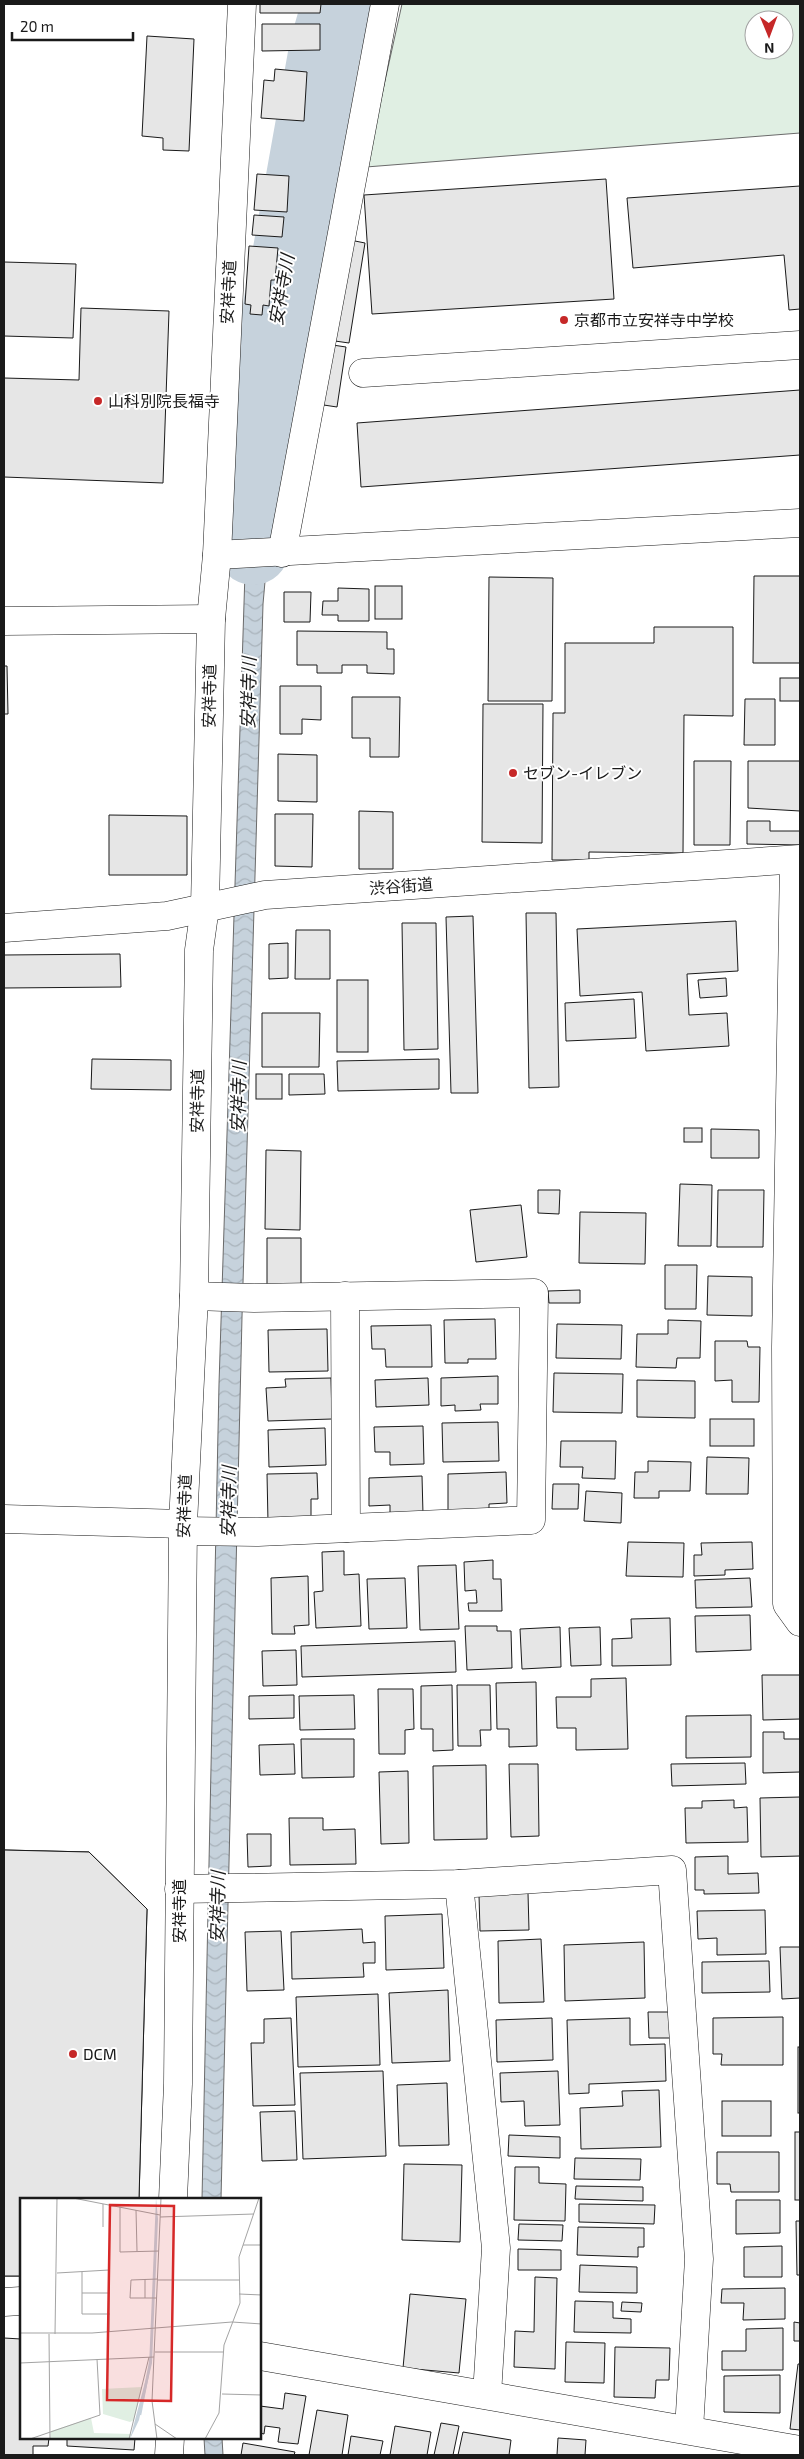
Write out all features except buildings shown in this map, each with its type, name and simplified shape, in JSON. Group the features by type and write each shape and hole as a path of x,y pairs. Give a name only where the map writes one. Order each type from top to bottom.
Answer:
{"street":[{"name":"安祥寺道","path":"173,2198 178,2084 183,1528 194,1296 199,950 212,906 211,619 217,555 242,4"},
{"path":"282,553 385,4"},
{"path":"363,373 800,345"},
{"path":"217,555 800,524"},
{"path":"4,622 211,619"},
{"path":"797,860 793,1347 786,1604 800,1622"},
{"name":"渋谷街道","path":"4,928 168,916 265,895 797,860"},
{"path":"4,1519 258,1532 531,1520 534,1293 254,1298 194,1296"},
{"path":"345,1296 346,1528"},
{"path":"179,1889 459,1884 672,1870 699,2259 689,2430"},
{"path":"459,1884 496,2248 486,2395"},
{"path":"4,2302 20,2301"},
{"path":"261,2356 800,2450"},
{"path":"169,2455 170,2439"}],"green space":[{"path":"402,4 800,4 800,133 366,167"}],"water":[{"path":"349,4 361,4 279,425 263,604 242,1317 221,2198 202,2198 219,1384 248,479 303,218 326,129"},
{"path":"204,2439 222,2439 223,2455 205,2455"}],"waterway":[{"name":"安祥寺川","path":"253,549 255,441 325,49 338,4"}],"place":[{"name":"京都市立安祥寺中学校","path":"564,320"},
{"name":"山科別院長福寺","path":"98,401"},
{"name":"セブン-イレブン","path":"513,773"},
{"name":"DCM","path":"73,2054"}]}
